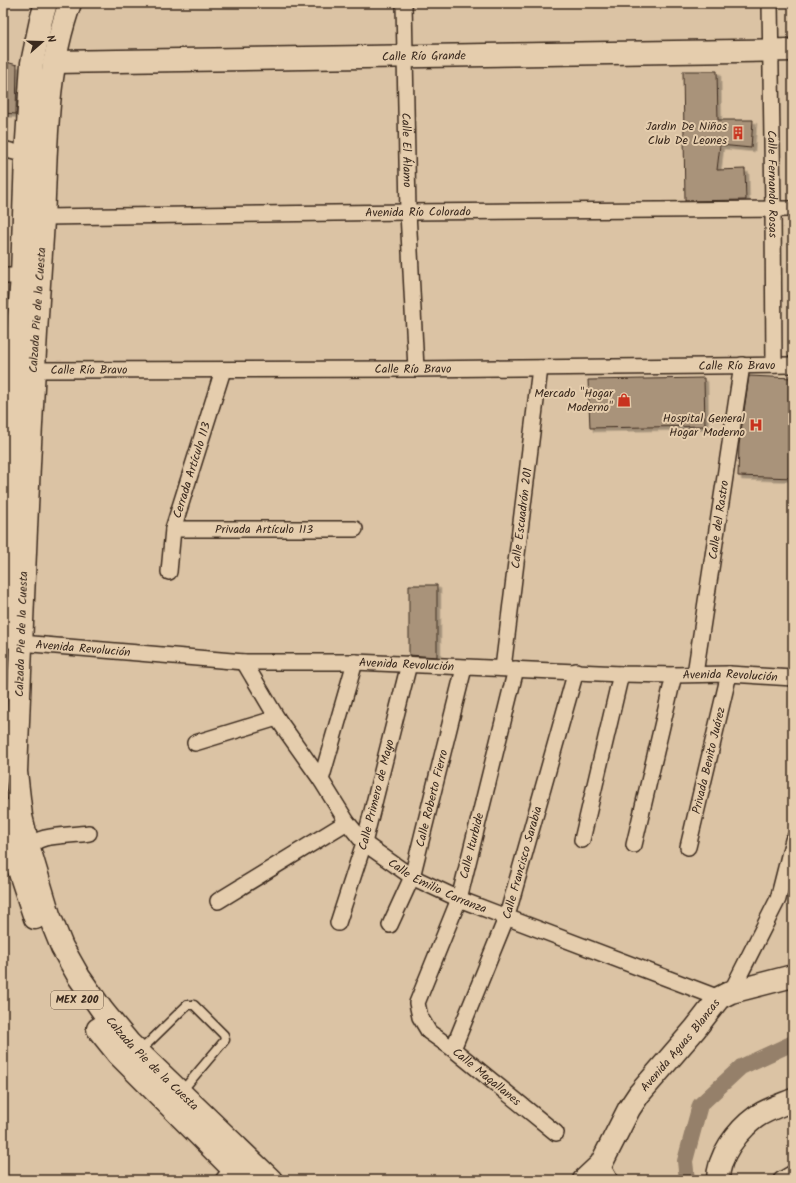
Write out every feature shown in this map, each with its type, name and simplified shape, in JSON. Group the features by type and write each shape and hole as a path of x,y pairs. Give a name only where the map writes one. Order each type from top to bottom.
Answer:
{"main road":[{"name":"Calzada Pie de la Cuesta","path":"46,3 32,63 26,155 13,276 17,370 12,640 16,772 21,816 11,857 49,915 62,947 79,977 102,1010 129,1043 139,1052 152,1076 235,1170 271,1180"},
{"name":"Calzada Pie de la Cuesta","path":"3,626 17,370 43,217 49,108 54,62 62,24 70,3"},
{"name":"Calle Río Grande","path":"54,62 793,50"},
{"name":"Calzada Pie de la Cuesta","path":"3,770 11,857 36,922 65,984 118,1054 152,1076 181,1092 235,1170"},
{"path":"725,995 793,976"},
{"name":"Avenida Aguas Blancas","path":"584,1180 605,1172 629,1109 638,1094 725,995"},
{"path":"718,1180 724,1153 740,1131 756,1117 793,1100"}],"street":[{"name":"Calle El Álamo","path":"404,3 408,212 416,369"},
{"name":"Calle Fernando Rosas","path":"770,3 774,365"},
{"path":"3,149 26,155"},
{"name":"Avenida Río Colorado","path":"43,217 793,209"},
{"name":"Calle del Rastro","path":"695,674 742,365"},
{"name":"Calle Río Bravo","path":"17,370 416,369 793,365"},
{"name":"Calle Escuadrón 201","path":"509,669 540,368"},
{"name":"Cerrada Artículo 113","path":"169,572 174,529 223,370"},
{"name":"Privada Artículo 113","path":"174,529 355,529"},
{"name":"Avenida Revolución","path":"12,640 244,662 355,662 620,674 729,674 793,678"},
{"name":"Calle Emilio Carranza","path":"244,662 277,718 321,780 347,822 364,843 412,877 459,899 725,995"},
{"path":"321,780 355,662"},
{"name":"Calle Primero de Mayo","path":"338,923 364,843 408,664"},
{"name":"Calle Roberto Fierro","path":"390,925 412,877 464,668"},
{"name":"Calle Iturbide","path":"420,1017 417,1003 459,899 509,669"},
{"name":"Calle Francisco Sarabia","path":"453,1049 507,916 576,672"},
{"path":"582,840 620,674"},
{"name":"Privada Benito Juárez","path":"688,847 729,674"},
{"path":"634,845 674,675"},
{"path":"195,743 277,718"},
{"path":"218,901 347,822"},
{"path":"11,857 45,838 89,833"},
{"name":"Avenida Aguas Blancas","path":"725,995 778,899 793,840"},
{"name":"Calle Magallanes","path":"420,1017 430,1032 556,1133"},
{"path":"780,1180 793,1174"}],"lane":[{"path":"139,1052 188,1005 194,1005 224,1035 226,1040 181,1092"}],"building":[{"path":"3,61 17,65 16,114 3,113"},
{"path":"683,71 717,71 718,120 753,120 751,148 720,145 717,170 745,169 746,200 685,201"},
{"name":"Hospital General Hogar Moderno","path":"749,376 793,378 793,478 738,476 739,445"},
{"name":"Mercado \"Hogar Moderno\"","path":"704,378 705,426 590,428 588,380"},
{"path":"409,585 437,585 437,657 409,655"}],"waterway":[{"path":"687,1180 685,1161 700,1105 741,1067 793,1043"}],"place":[{"name":"Jardin De Niños Club De Leones","path":"738,133"},
{"name":"Mercado \"Hogar Moderno\"","path":"624,400"},
{"name":"Hospital General Hogar Moderno","path":"756,425"}]}
